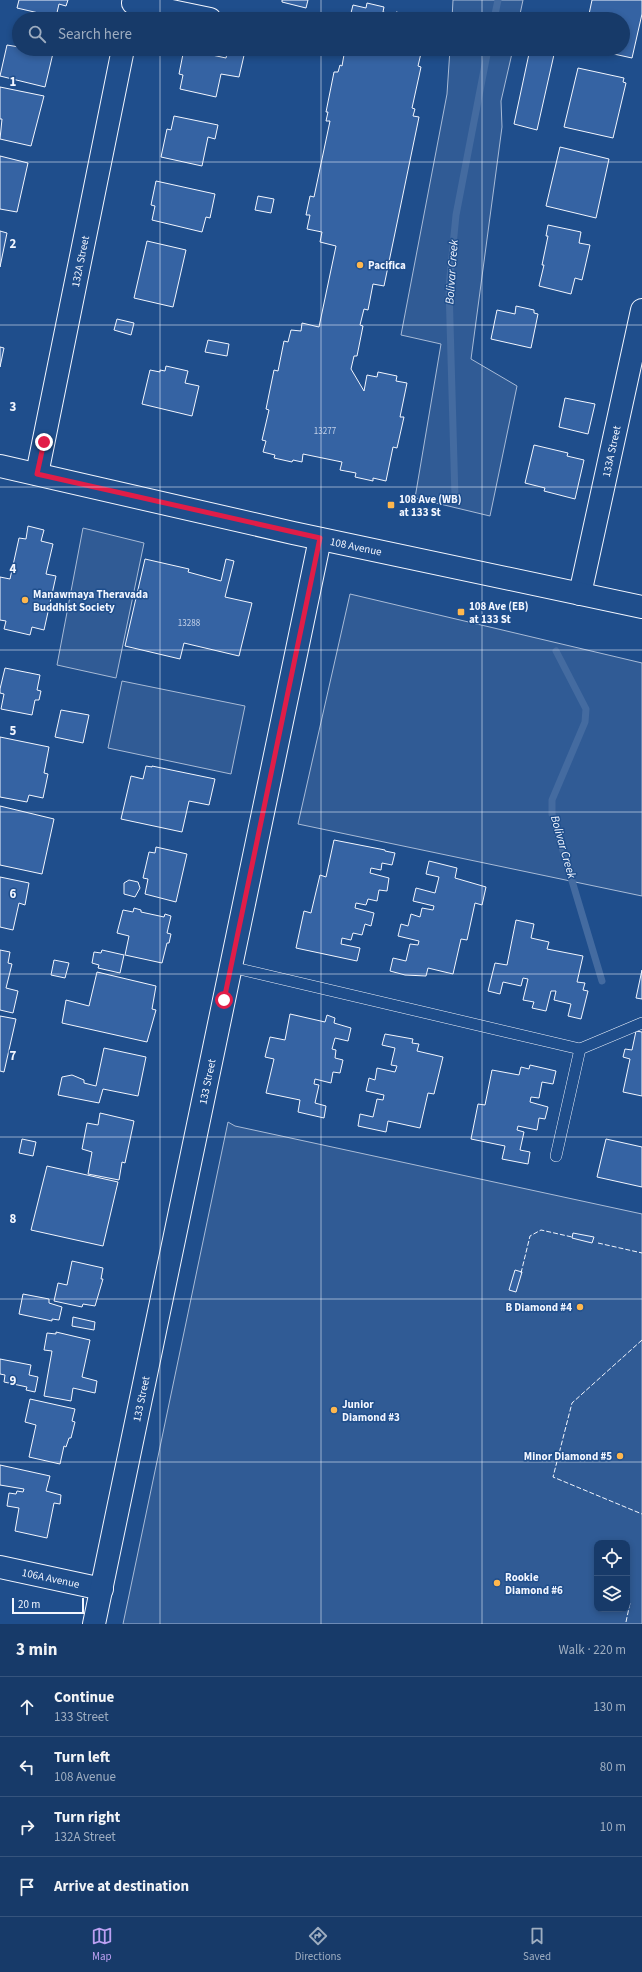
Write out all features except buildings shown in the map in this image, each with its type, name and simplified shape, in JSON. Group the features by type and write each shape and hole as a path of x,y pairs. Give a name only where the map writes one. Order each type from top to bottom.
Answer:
{"street":[{"path":"132,7 164,12"},
{"name":"132A Street","path":"37,474 122,56"},
{"name":"133A Street","path":"580,594 642,310"},
{"name":"108 Avenue","path":"0,466 320,538 642,607"},
{"name":"133 Street","path":"94,1624 320,538"},
{"name":"106A Avenue","path":"0,1567 102,1589"}],"lane":[{"path":"231,967 580,1049 642,1023"},
{"path":"556,1156 580,1049"}],"shaded area":[{"path":"453,0 523,0 520,12 452,12"},
{"path":"450,56 511,56 501,101 502,127 471,359 517,386 490,516 415,498 441,344 401,335 447,94"},
{"path":"83,528 144,543 116,678 57,665"},
{"path":"350,594 642,663 642,896 298,824"},
{"path":"122,681 245,706 231,774 108,748"},
{"path":"228,1122 235,1126 642,1214 642,1624 123,1624"}],"waterway":[{"name":"Bolivar Creek","path":"495,12 498,0"},
{"name":"Bolivar Creek","path":"455,498 449,287 456,215 487,56"},
{"name":"Bolivar Creek","path":"556,651 586,709 585,722 552,800 552,814 602,981"}],"fence":[{"path":"521,1273 530,1236 541,1230 572,1237"},
{"path":"598,1243 642,1253"},
{"path":"642,1340 572,1403 553,1477 642,1514"},
{"path":"626,1622 628,1612"}],"place":[{"name":"Pacifica","path":"360,265"},
{"name":"108 Ave (WB) at 133 St","path":"391,505"},
{"name":"Manawmaya Theravada Buddhist Society","path":"25,600"},
{"name":"108 Ave (EB) at 133 St","path":"461,612"},
{"name":"B Diamond #4","path":"580,1307"},
{"name":"Junior Diamond #3","path":"334,1410"},
{"name":"Minor Diamond #5","path":"620,1456"},
{"name":"Rookie Diamond #6","path":"497,1583"}],"route":[{"path":"44,442 37,474 186,509 320,538 224,1000"}]}
